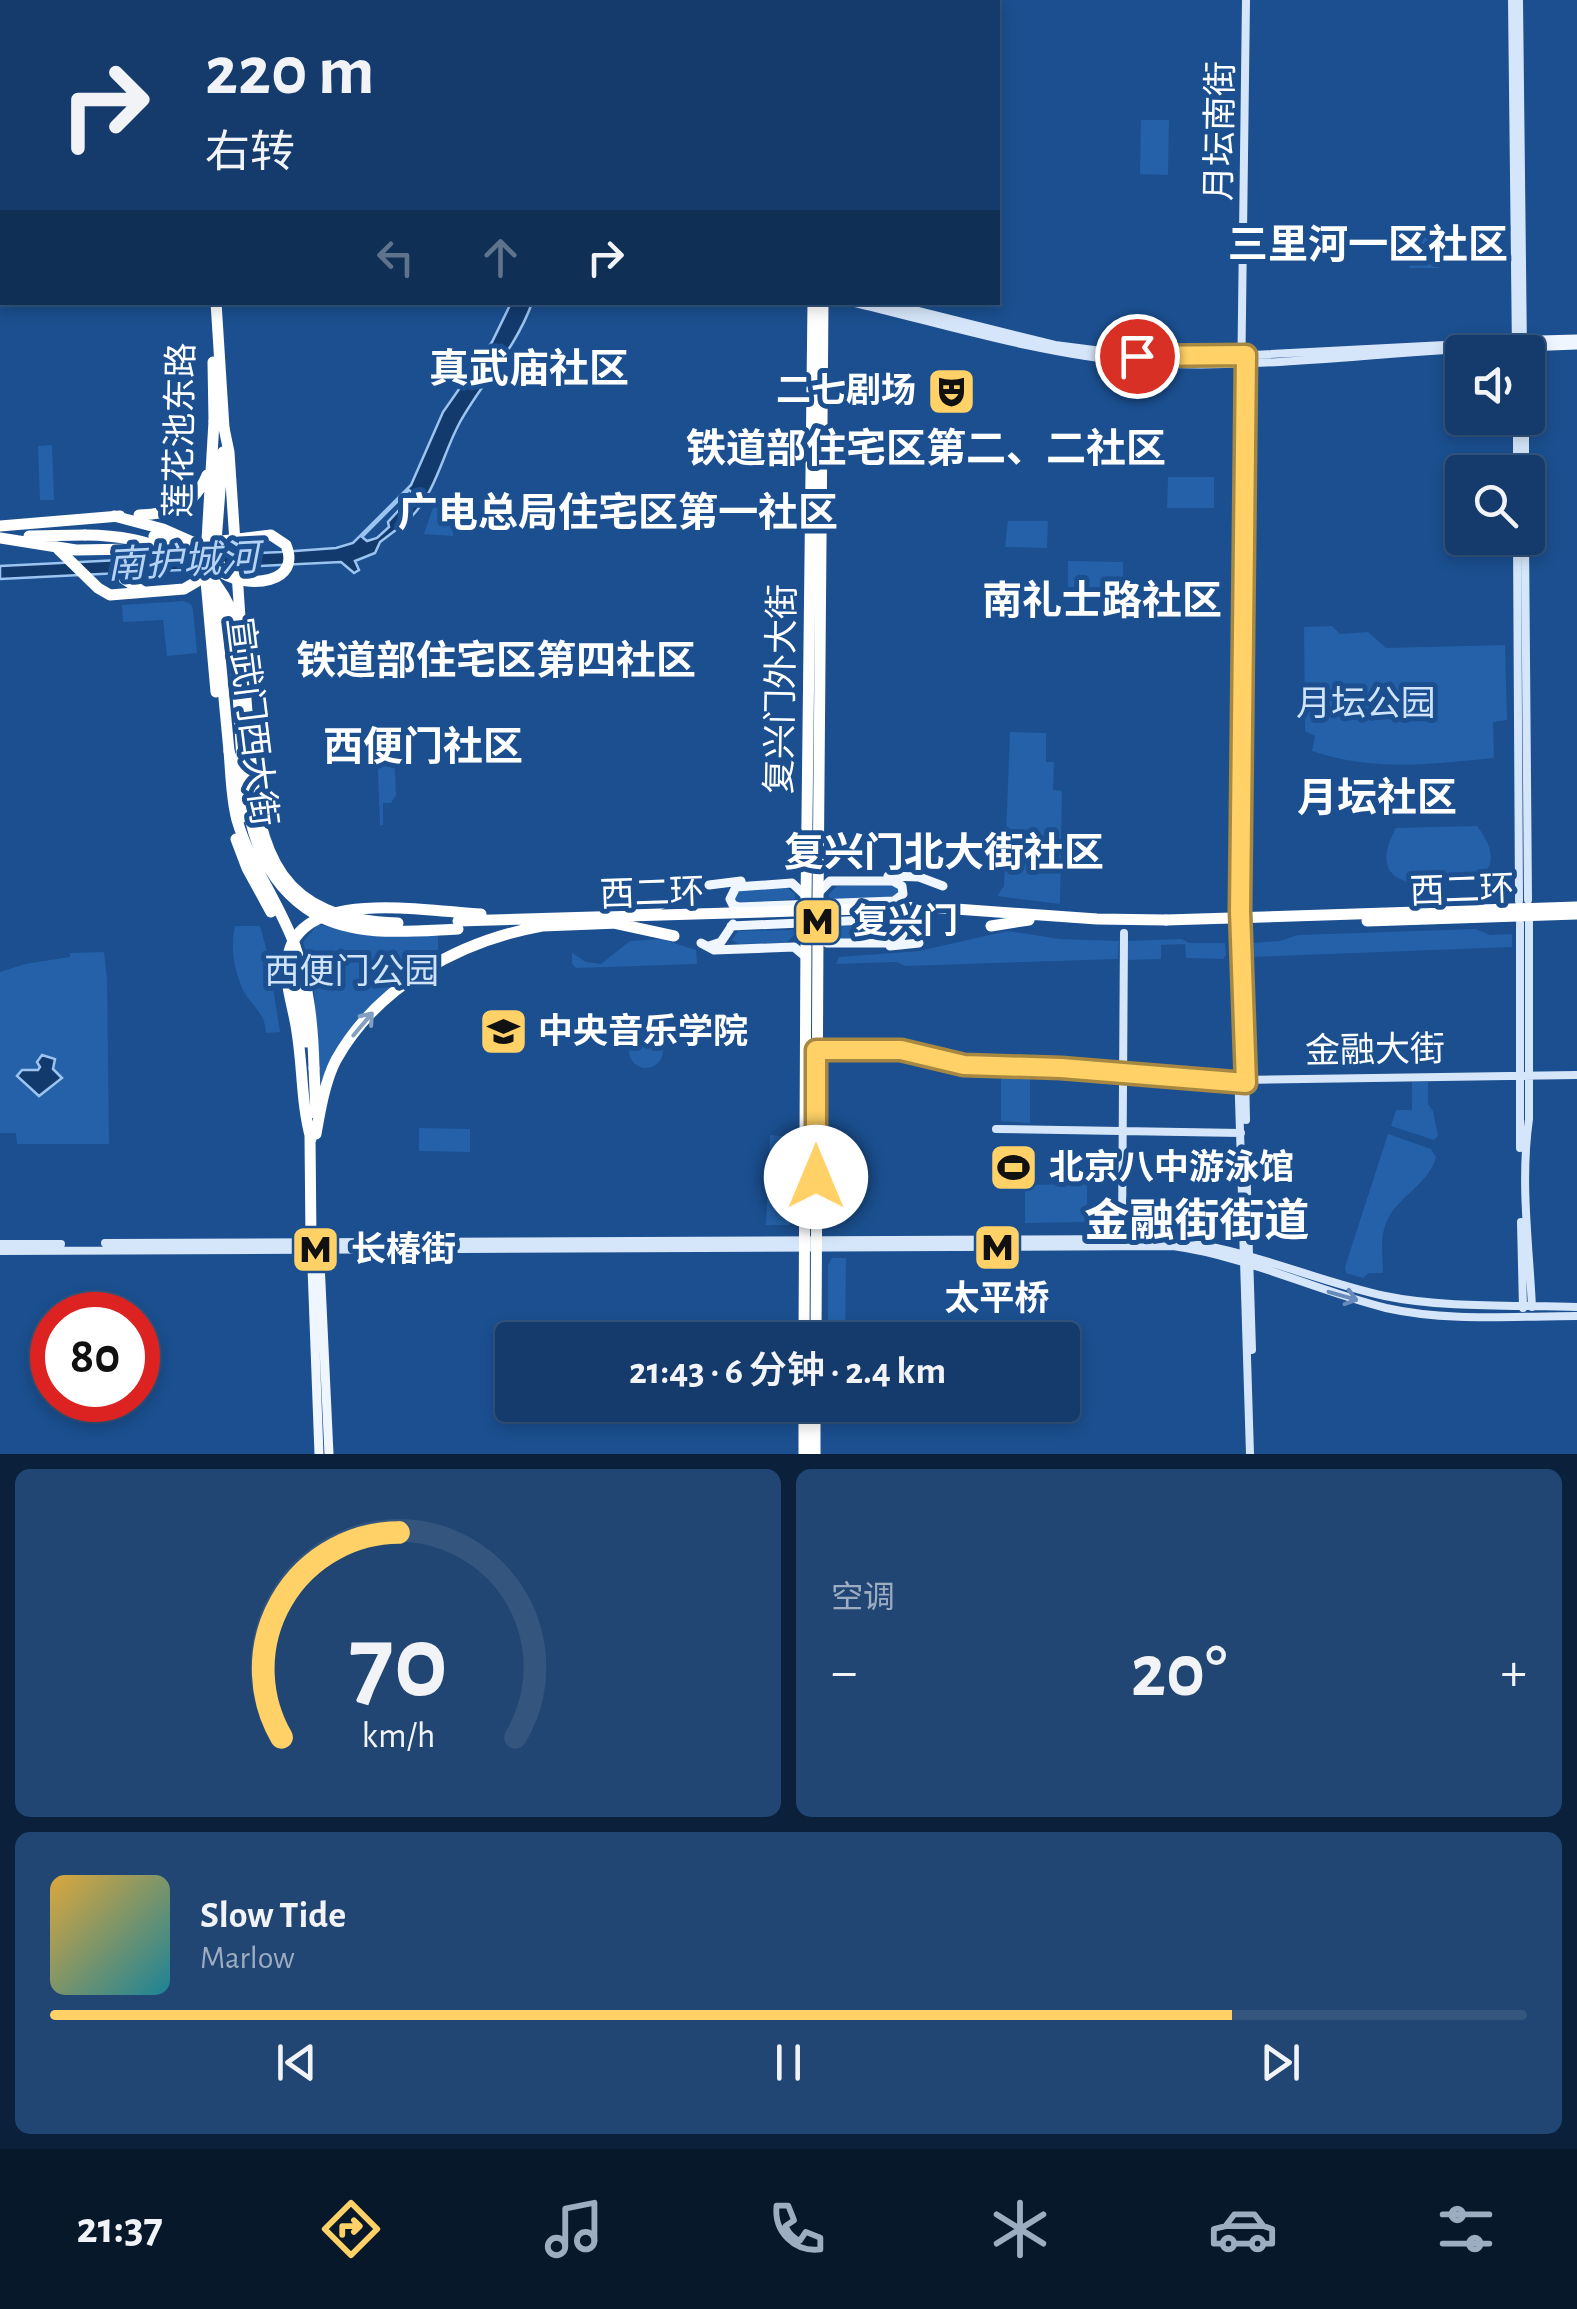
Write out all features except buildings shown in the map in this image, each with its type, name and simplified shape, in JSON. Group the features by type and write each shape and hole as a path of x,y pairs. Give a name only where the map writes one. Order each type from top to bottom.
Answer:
{"highway":[{"name":"莲花池东路","path":"211,552 221,424 212,305"},
{"name":"复兴门外大街","path":"811,956 814,305"},
{"name":"复兴门外大街","path":"812,870 823,305"},
{"path":"218,388 228,345"},
{"path":"202,352 218,388"},
{"name":"莲花池东路","path":"221,424 212,462 211,552 228,750"},
{"path":"221,424 230,452 242,648"},
{"path":"0,526 160,515 186,505 202,487 212,462"},
{"path":"139,518 211,552 221,571 238,582"},
{"name":"西二环","path":"0,526 140,531 189,554 224,595 235,618 242,648 259,828 268,850 291,885 320,906 363,921 738,921 928,906 1029,917 1166,923 1577,911"},
{"name":"西二环","path":"0,538 85,531 130,537 173,554 207,584 230,630 237,671 246,806 256,844 272,873 316,914 343,924 388,931 458,921"},
{"path":"0,538 60,550 211,552 271,535 286,545 290,560 281,575 272,580 238,582 222,594 222,666"},
{"path":"142,590 124,579 122,563 126,554 141,547 173,554"},
{"path":"60,550 104,593 132,595 142,590 184,589 201,578 211,552"},
{"name":"宣武门西大街","path":"211,552 209,630 231,819 247,868 278,924 295,970 307,1068 320,1245"},
{"path":"184,589 200,599 209,630"},
{"name":"宣武门西大街","path":"228,750 233,797 245,841 302,967 311,1012 307,1068"},
{"path":"991,926 1029,917 1022,908 998,902"},
{"path":"615,920 663,903"},
{"path":"297,1127 304,1114 307,1068 287,961 298,933 316,918 340,909 436,912 458,921"},
{"path":"615,920 674,936"},
{"path":"313,1136 334,1063 361,1025 392,994 454,954 492,937 547,922"},
{"path":"805,1322 816,1048 811,956"},
{"path":"811,956 811,1242 815,1322"},
{"path":"291,1040 307,1068"},
{"path":"321,1108 332,1091"},
{"path":"304,1114 313,1136"},
{"path":"804,1422 804,1454"},
{"path":"815,1422 815,1454"}],"main road":[{"name":"月坛南街","path":"1238,929 1248,0"},
{"path":"1516,0 1519,335"},
{"path":"864,305 1073,354 1151,362 1445,350"},
{"path":"895,305 1075,348 1149,356 1244,358"},
{"path":"1545,345 1577,342"},
{"name":"月坛南街","path":"1238,929 1234,911 1244,358"},
{"path":"1521,555 1523,901"},
{"path":"919,944 827,946 811,956 794,947 714,950 704,944 717,945 738,921 890,919 906,926 903,934 888,944 828,943 812,933 794,945 742,947 731,941 738,921 732,908 717,888 709,886 718,882 792,880 812,870 832,878 910,876 943,886"},
{"path":"833,881 893,881 902,886 903,894 902,898 739,907 730,898 736,886 792,884 812,898 824,884 833,881"},
{"path":"1524,922 1529,1119 1524,1144 1527,1311"},
{"path":"1238,929 1252,1454"},
{"path":"1122,1238 1124,933"},
{"name":"金融大街","path":"816,1048 901,1050 964,1065 1242,1081 1577,1075"},
{"path":"1242,1081 1246,1259"},
{"path":"996,1129 1241,1133"},
{"path":"949,1242 1122,1238 1196,1243 1386,1296 1577,1316"},
{"path":"0,1248 811,1242 1173,1246 1246,1259 1331,1292 1408,1312 1457,1317 1577,1307"},
{"name":"宣武门西大街","path":"320,1245 326,1312 329,1454"},
{"name":"宣武门西大街","path":"318,1454 320,1245"},
{"path":"327,1393 330,1377"}],"green space":[{"path":"1141,120 1169,120 1168,175 1140,174"},
{"path":"1410,236 1440,236 1439,268 1409,268"},
{"path":"52,445 54,500 40,500 38,446"},
{"path":"1168,477 1214,477 1214,508 1167,508"},
{"path":"437,496 454,497 453,536 424,534"},
{"path":"1008,521 1048,521 1047,548 1005,547"},
{"path":"1068,561 1123,562 1123,597 1068,596"},
{"path":"184,601 193,610 197,653 167,656 163,620 123,622 122,605"},
{"name":"月坛公园","path":"1332,626 1340,634 1368,632 1386,648 1505,645 1507,720 1493,722 1494,758 1380,764 1312,751 1315,736 1305,731 1304,627"},
{"path":"1010,732 1046,733 1046,762 1054,762 1053,790 1062,791 1060,904 997,896 1004,886"},
{"path":"377,744 394,754 396,795 391,803 383,803 383,825 380,825"},
{"path":"1477,826 1490,852 1490,862 1479,877 1455,884 1425,885 1401,880 1388,867 1386,856 1396,828"},
{"path":"893,884 899,891 894,898 829,899 837,886"},
{"path":"786,887 795,899 738,903 735,900 736,890"},
{"name":"西便门公园","path":"318,924 363,933 438,936 438,962 389,991 320,1082 313,976 303,942"},
{"path":"890,925 896,932 891,939 835,940 827,931 843,926"},
{"path":"235,926 260,926 280,1032 266,1033 261,1015 243,990 234,958"},
{"path":"1476,929 1490,935 1512,934 1512,947 1252,957 1252,943 1298,935"},
{"path":"794,930 786,943 738,944 732,940 738,931"},
{"path":"1007,931 1060,939 1119,941 1118,959 905,966 897,962 836,964 839,957 919,951"},
{"path":"662,939 696,950 697,964 576,968 572,964 572,953 586,962 601,964 630,941"},
{"path":"1182,939 1189,943 1225,943 1226,955 1223,959 1186,958 1185,944 1161,945 1161,959 1127,960 1126,941"},
{"path":"104,952 109,1144 17,1144 16,1133 0,1133 0,972 70,957 70,953"},
{"path":"646,1034 658,1039 663,1051 658,1063 646,1068 634,1063 629,1051 634,1039"},
{"path":"1001,1070 1030,1070 1030,1123 1001,1121"},
{"path":"1412,1082 1428,1082 1428,1104 1438,1136 1434,1140 1391,1126 1396,1110 1412,1110"},
{"path":"419,1128 470,1129 470,1152 419,1151"},
{"path":"1388,1134 1431,1149 1436,1157 1426,1176 1389,1216 1383,1237 1383,1273 1369,1273 1363,1278 1346,1273 1345,1267"},
{"path":"770,1135 792,1137 790,1225 766,1225"},
{"path":"1087,1184 1087,1222 1025,1223 1025,1185"},
{"path":"832,1258 846,1258 845,1322 828,1322 828,1265"}],"water":[{"name":"南护城河","path":"510,305 531,305 508,350 460,422 420,507 411,517 402,508 412,492 409,490 362,537 367,541 377,538 399,510 409,520 380,542 375,553 355,561 359,570 354,573 341,562 0,579 0,566 281,552 353,543 411,485 443,412 492,342"},
{"path":"42,1055 55,1059 53,1069 62,1078 39,1096 17,1076 22,1070 38,1070 37,1062"}],"place":[{"name":"二七剧场","path":"951,391"},
{"name":"复兴门","path":"818,922"},
{"name":"中央音乐学院","path":"503,1032"},
{"name":"北京八中游泳馆","path":"1014,1168"},
{"name":"太平桥","path":"997,1247"},
{"name":"长椿街","path":"316,1250"}],"district":[{"name":"三里河一区社区","path":"1368,246"},
{"name":"真武庙社区","path":"529,370"},
{"name":"铁道部住宅区第二、二社区","path":"926,450"},
{"name":"广电总局住宅区第一社区","path":"618,514"},
{"name":"南礼士路社区","path":"1102,602"},
{"name":"铁道部住宅区第四社区","path":"496,662"},
{"name":"西便门社区","path":"423,748"},
{"name":"月坛社区","path":"1377,799"},
{"name":"复兴门北大街社区","path":"944,854"},
{"name":"金融街街道","path":"1197,1222"}],"route":[{"path":"816,1177 816,1050 901,1050 964,1065 1061,1068 1246,1083 1240,922 1246,355 1137,356"}]}
